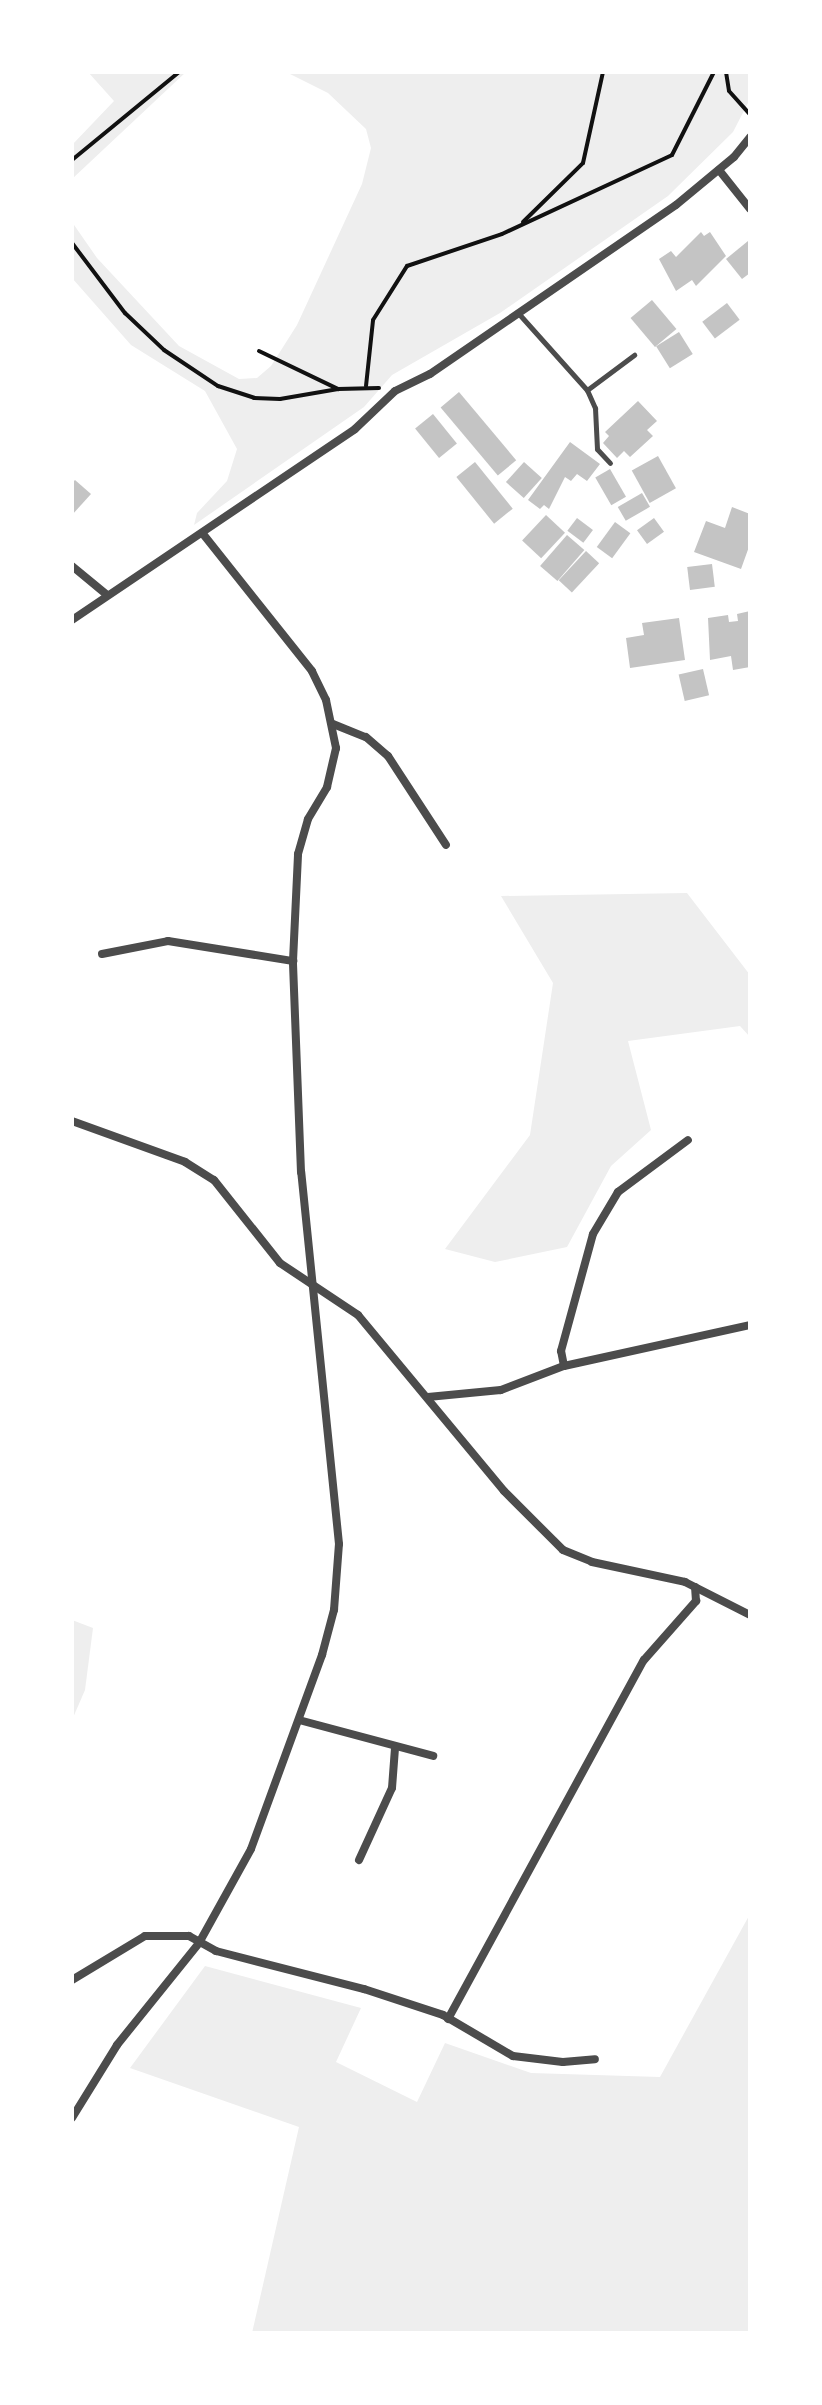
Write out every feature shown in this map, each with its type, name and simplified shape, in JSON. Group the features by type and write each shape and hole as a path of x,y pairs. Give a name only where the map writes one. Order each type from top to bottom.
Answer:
{"street":[{"path":"72,620 364,422 395,391 430,374 519,314 719,170 750,137"},
{"path":"719,170 750,209"},
{"path":"72,2118 117,2045 199,1943 251,1849 299,1720 334,1610 339,1544 301,1172 293,961 298,854 333,765 333,724 312,671 203,534"},
{"path":"72,566 107,595"},
{"path":"333,724 366,737 388,756 446,845"},
{"path":"102,954 168,941 293,961"},
{"path":"72,1121 185,1162 214,1180 280,1263 358,1315 542,1533 563,1550 592,1562 695,1587 750,1615"},
{"path":"564,1366 561,1351 593,1234 618,1192 688,1140"},
{"path":"428,1397 501,1390 564,1366 750,1325"},
{"path":"448,2019 644,1660 696,1601 695,1587"},
{"path":"299,1720 433,1756"},
{"path":"359,1860 392,1788 395,1748"},
{"path":"72,1980 145,1936 189,1936 199,1943 364,1989 448,2019 513,2056 563,2062 595,2059"}],"lane":[{"path":"519,314 587,390 595,408 597,449 610,463"},
{"path":"587,390 634,355"}],"path":[{"path":"72,160 179,72"},
{"path":"520,225 583,163 603,72"},
{"path":"366,386 373,320 407,266 520,225 672,155 714,72"},
{"path":"726,72 729,91 750,114"},
{"path":"72,243 125,313 164,350 218,386 254,398 280,399 366,386 395,391"},
{"path":"259,351 338,389"}],"shaded area":[{"path":"88,72 186,72 72,179 72,145 114,101"},
{"path":"286,72 750,72 750,99 733,132 668,196 500,313 392,375 364,407 194,525 197,513 227,481 237,449 205,391 131,345 72,278 72,222 97,258 179,346 239,379 257,378 271,366 297,325 362,184 371,148 366,129 328,93"},
{"path":"687,893 750,975 750,1037 740,1026 628,1041 651,1130 611,1166 567,1247 495,1262 445,1249 530,1135 553,983 501,896"},
{"path":"72,1620 93,1628 85,1690 72,1720"},
{"path":"750,1914 750,2333 252,2333 299,2127 130,2068 205,1966 361,2008 336,2062 417,2102 445,2043 531,2073 660,2077"}],"building":[{"path":"701,232 704,236 710,232 726,256 696,286 692,280 676,291 659,259 671,251 676,257"},
{"path":"748,241 750,273 742,279 726,259"},
{"path":"652,300 676,329 655,347 631,318"},
{"path":"727,303 740,320 715,338 702,322"},
{"path":"679,332 693,354 670,368 656,346"},
{"path":"459,392 516,460 498,476 441,407"},
{"path":"638,401 657,421 647,430 653,436 630,457 624,451 617,458 603,443 609,436 605,432"},
{"path":"433,414 457,444 439,458 415,428"},
{"path":"570,442 600,464 587,481 577,474 571,481 565,477 549,509 544,505 540,509 528,500"},
{"path":"658,456 676,488 650,503 632,471"},
{"path":"475,462 513,509 494,524 456,477"},
{"path":"524,462 542,478 524,498 506,482"},
{"path":"610,469 626,497 611,505 595,478"},
{"path":"75,480 91,494 72,515 72,483"},
{"path":"642,493 650,507 626,521 618,507"},
{"path":"732,507 750,514 750,544 741,569 694,552 706,521 725,528"},
{"path":"546,515 565,533 541,558 522,541"},
{"path":"577,518 593,530 583,543 567,531"},
{"path":"654,518 664,532 647,544 637,530"},
{"path":"615,522 630,533 612,558 597,547"},
{"path":"567,535 584,550 557,581 540,566"},
{"path":"586,551 599,563 572,593 559,580"},
{"path":"712,564 715,587 690,590 687,567"},
{"path":"750,611 750,667 733,670 731,656 710,660 708,618 728,615 729,622 738,621 737,614"},
{"path":"679,618 685,660 630,668 626,638 644,635 642,623"},
{"path":"703,669 709,695 685,701 679,675"}]}
